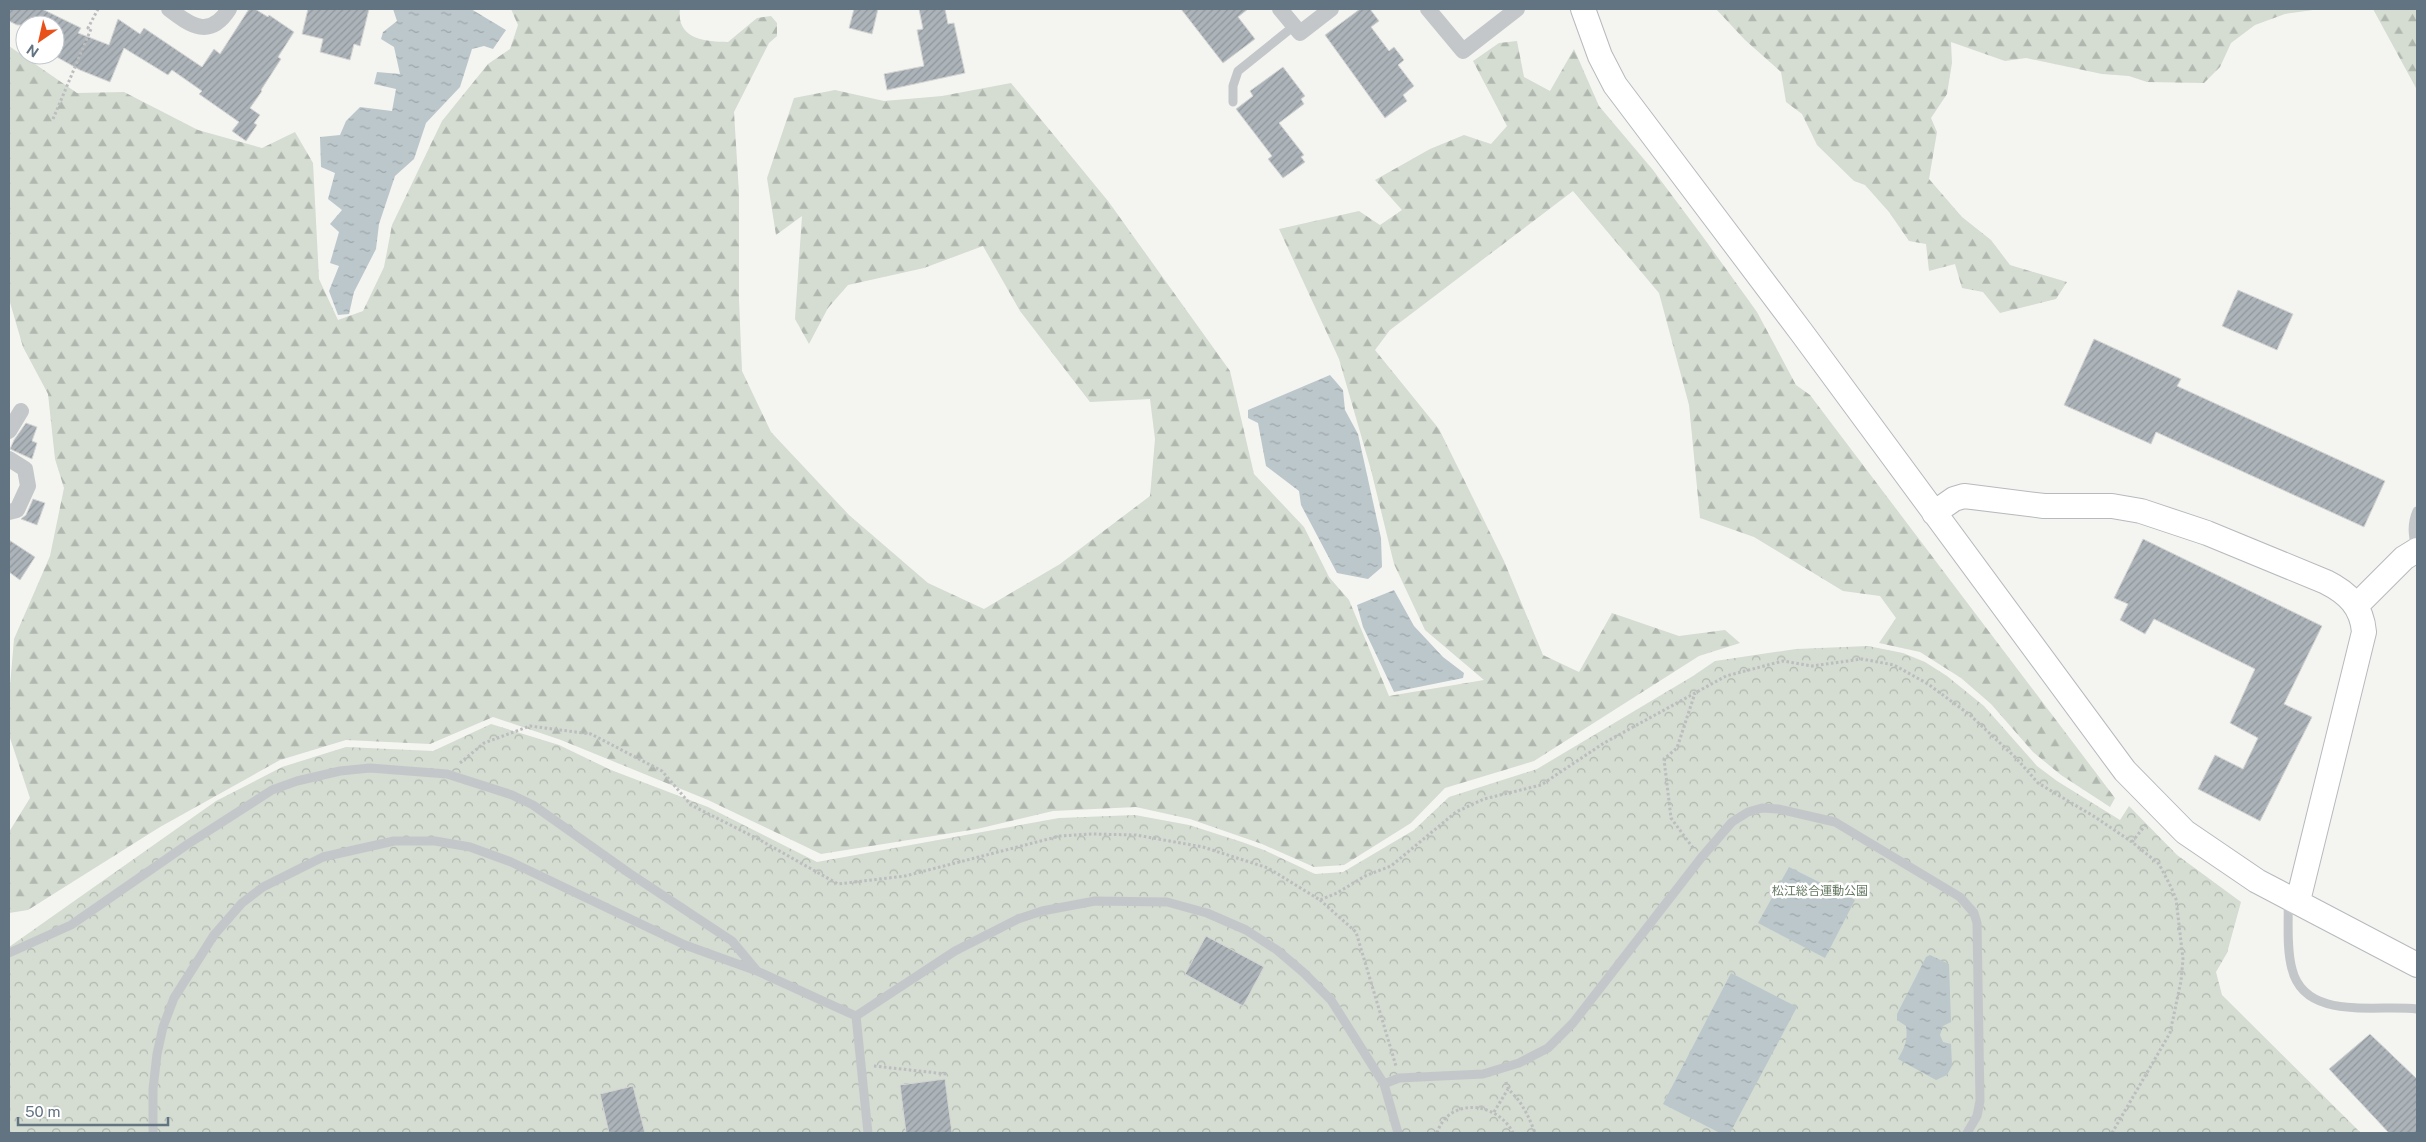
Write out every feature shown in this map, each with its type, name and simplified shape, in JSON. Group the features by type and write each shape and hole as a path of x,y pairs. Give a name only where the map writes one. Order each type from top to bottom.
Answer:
{"street":[{"path":"169,9 187,23 200,28 221,19 229,9"},
{"path":"1280,9 1300,33 1331,9"},
{"path":"1428,9 1463,51 1517,9"},
{"path":"1584,9 1600,56 1615,85 2125,771 2145,794 2185,832 2257,880 2417,965"},
{"path":"9,432 21,411"},
{"path":"9,459 26,469 28,486 17,510 9,512"},
{"path":"1934,513 1954,499 1964,496 1978,496 2010,503 2044,506 2103,505 2141,511 2207,533 2326,582 2342,591 2357,606 2361,613 2364,632 2293,899"},
{"path":"2357,606 2404,558 2417,550"}],"lane":[{"path":"1233,102 1234,77 1238,71 1294,26"},
{"path":"2417,511 2412,521 2412,532 2417,550"},
{"path":"9,953 71,925 188,844 272,790 297,781 340,771 370,768 447,774 512,795 534,805 629,873 732,941 757,972"},
{"path":"1384,1084 1399,1078 1465,1076 1502,1069 1534,1057 1560,1037 1673,892 1732,822 1748,812 1762,808 1778,809 1834,822 1960,897 1974,913 1977,923 1980,1101 1977,1116 1967,1133"},
{"path":"153,1133 152,1112 157,1054 163,1027 174,998 187,974 214,935 242,903 263,887 323,857 394,841 435,842 470,847 511,862 685,945 757,972 856,1016"},
{"path":"2293,899 2292,969 2296,981 2309,996 2327,1004 2342,1006 2416,1006"},
{"path":"856,1016 955,951 1018,919 1042,911 1095,901 1167,902 1207,913 1246,930 1277,950 1304,973 1331,1000 1384,1084 1398,1133"},
{"path":"856,1016 868,1133"}],"path":[{"path":"53,119 91,29 88,28 98,9"},
{"path":"1320,900 1337,893 1365,876 1391,866 1456,812 1484,799 1542,785 1604,743 1726,676 1783,660 1812,666 1862,659 1894,665 1928,684 1970,715 2016,758 2038,783 2095,817 2132,842 2159,864 2172,887 2176,899 2183,959 2181,981 2170,1033 2112,1133"},
{"path":"1693,849 1670,818 1664,759 1677,748 1696,692"},
{"path":"447,774 484,743 530,726 591,734 662,771 691,805 760,840 838,884 856,884 905,876 1060,836 1091,834 1136,835 1203,847 1268,868 1320,900 1356,932 1399,1078"},
{"path":"2132,842 2150,819"},
{"path":"861,1065 946,1074"},
{"path":"1502,1069 1508,1089 1518,1099 1535,1133"},
{"path":"1494,1112 1508,1089"},
{"path":"1437,1133 1446,1119 1456,1112 1469,1108 1482,1108 1494,1112 1503,1118 1513,1133"}],"green space":[{"path":"511,9 680,9 680,19 687,33 710,41 728,42 757,18 771,16 777,23 777,36 769,43 734,112 739,193 739,300 742,371 771,432 849,515 928,583 984,609 1060,564 1150,496 1155,439 1150,399 1090,402 1020,311 983,246 924,268 848,285 828,308 809,344 795,319 802,216 776,235 767,178 794,98 835,90 884,101 942,96 1011,83 1108,201 1230,371 1254,474 1304,527 1329,577 1349,600 1389,696 1484,680 1425,630 1394,564 1371,470 1339,359 1279,229 1359,211 1380,225 1402,210 1375,180 1430,149 1464,135 1491,144 1507,126 1473,61 1499,43 1517,41 1524,77 1550,91 1574,49 1599,106 1653,170 1757,312 1796,385 1810,395 2115,798 2110,807 2061,775 2033,752 1991,704 1961,678 1920,652 1879,643 1896,618 1880,596 1843,591 1754,537 1700,518 1689,405 1659,293 1573,191 1390,330 1375,350 1439,429 1504,561 1543,655 1579,672 1612,613 1679,636 1725,630 1740,643 1699,656 1534,761 1445,788 1411,823 1344,865 1314,867 1262,844 1190,819 1136,807 1053,811 977,829 821,854 708,800 561,740 493,717 430,744 346,740 280,760 160,827 28,910 9,913 9,832 30,798 9,735 9,698 14,639 50,556 64,488 55,459 48,394 23,347 9,299 9,46 15,50 15,65 36,65 77,93 124,92 198,130 262,148 295,132 313,163 319,279 338,320 363,311 384,267 392,225 442,121 488,64 510,49 518,25"},
{"path":"1716,9 2320,9 2285,14 2255,25 2231,43 2220,67 2204,83 2147,82 2129,76 2102,74 2026,58 2005,61 1951,42 1952,63 1947,94 1931,118 1937,132 1929,179 1962,217 1991,240 2010,265 2067,282 2056,299 2000,313 1983,292 1962,288 1955,264 1929,271 1926,244 1909,241 1889,212 1865,185 1854,181 1817,145 1802,114 1786,102 1781,72 1745,40"},
{"path":"2373,9 2417,9 2416,88"},
{"name":"松江総合運動公園","path":"1868,646 1903,653 1925,662 1947,676 1984,706 2037,766 2057,781 2120,820 2129,806 2177,855 2241,902 2227,953 2216,972 2222,995 2361,1133 9,1133 9,947 216,801 282,767 346,747 433,751 491,724 559,745 611,770 708,807 817,862 1059,818 1135,815 1189,825 1242,842 1264,850 1315,874 1343,872 1414,830 1449,797 1537,769 1715,661 1796,649"}],"water":[{"path":"393,9 471,9 506,30 493,49 484,46 472,49 460,87 426,123 414,159 395,176 379,224 376,249 354,292 349,314 338,315 329,291 339,266 330,263 339,232 330,224 342,210 328,199 335,173 321,167 320,137 340,135 346,121 360,107 392,111 396,89 374,84 377,72 400,74 394,47 381,39 383,32 397,21"},
{"path":"1330,375 1343,390 1345,410 1358,434 1381,538 1382,567 1368,579 1337,573 1301,505 1299,491 1266,466 1258,423 1248,418 1248,410"},
{"path":"1394,590 1414,626 1443,657 1464,673 1463,678 1394,692 1363,627 1357,605"},
{"path":"1789,867 1855,900 1825,958 1758,923"},
{"path":"1930,955 1949,964 1951,1022 1943,1026 1940,1035 1943,1042 1951,1044 1952,1066 1947,1075 1936,1080 1898,1059 1905,1043 1907,1031 1906,1026 1897,1020 1897,1014 1926,957"},
{"path":"1731,973 1797,1007 1730,1133 1720,1133 1663,1104"}],"building":[{"path":"9,9 42,9 54,15 15,15 15,24 9,21"},
{"path":"249,9 255,9 268,17 269,15 294,32 278,57 281,59 250,108 260,115 254,123 257,125 246,141 232,131 239,122 199,94 202,91 172,70 168,75 124,48 110,82 65,62 65,20 81,28 78,33 109,45 118,19 140,34 144,28 202,67 214,49 220,54"},
{"path":"308,9 369,9 360,46 354,44 350,60 320,52 323,39 302,34"},
{"path":"854,9 878,9 872,34 849,28"},
{"path":"919,9 945,9 948,24 954,23 965,73 887,90 884,74 924,66 917,30 923,29"},
{"path":"1181,9 1248,9 1238,17 1255,39 1223,63"},
{"path":"1360,9 1370,9 1379,21 1371,27 1389,51 1394,47 1404,60 1398,65 1414,86 1403,95 1407,101 1385,118 1325,35"},
{"path":"1283,67 1305,96 1301,99 1304,104 1279,123 1304,155 1301,157 1305,162 1283,178 1268,159 1272,156 1236,109 1253,96 1250,91"},
{"path":"2238,290 2293,314 2277,350 2222,326"},
{"path":"2094,339 2181,379 2177,386 2385,481 2364,527 2156,432 2151,444 2064,405"},
{"path":"26,423 37,427 32,441 37,443 32,459 10,449"},
{"path":"33,499 45,503 37,525 21,519 26,515"},
{"path":"2143,539 2322,626 2284,704 2312,717 2260,821 2198,789 2215,755 2243,769 2258,738 2230,723 2255,669 2154,619 2145,634 2120,620 2128,604 2114,598"},
{"path":"9,540 35,557 20,580 9,572"},
{"path":"1206,936 1264,967 1243,1006 1185,974"},
{"path":"2370,1034 2417,1079 2417,1133 2389,1133 2329,1069"},
{"path":"945,1079 952,1133 906,1133 900,1085"},
{"path":"633,1086 645,1133 609,1133 600,1094"}]}
